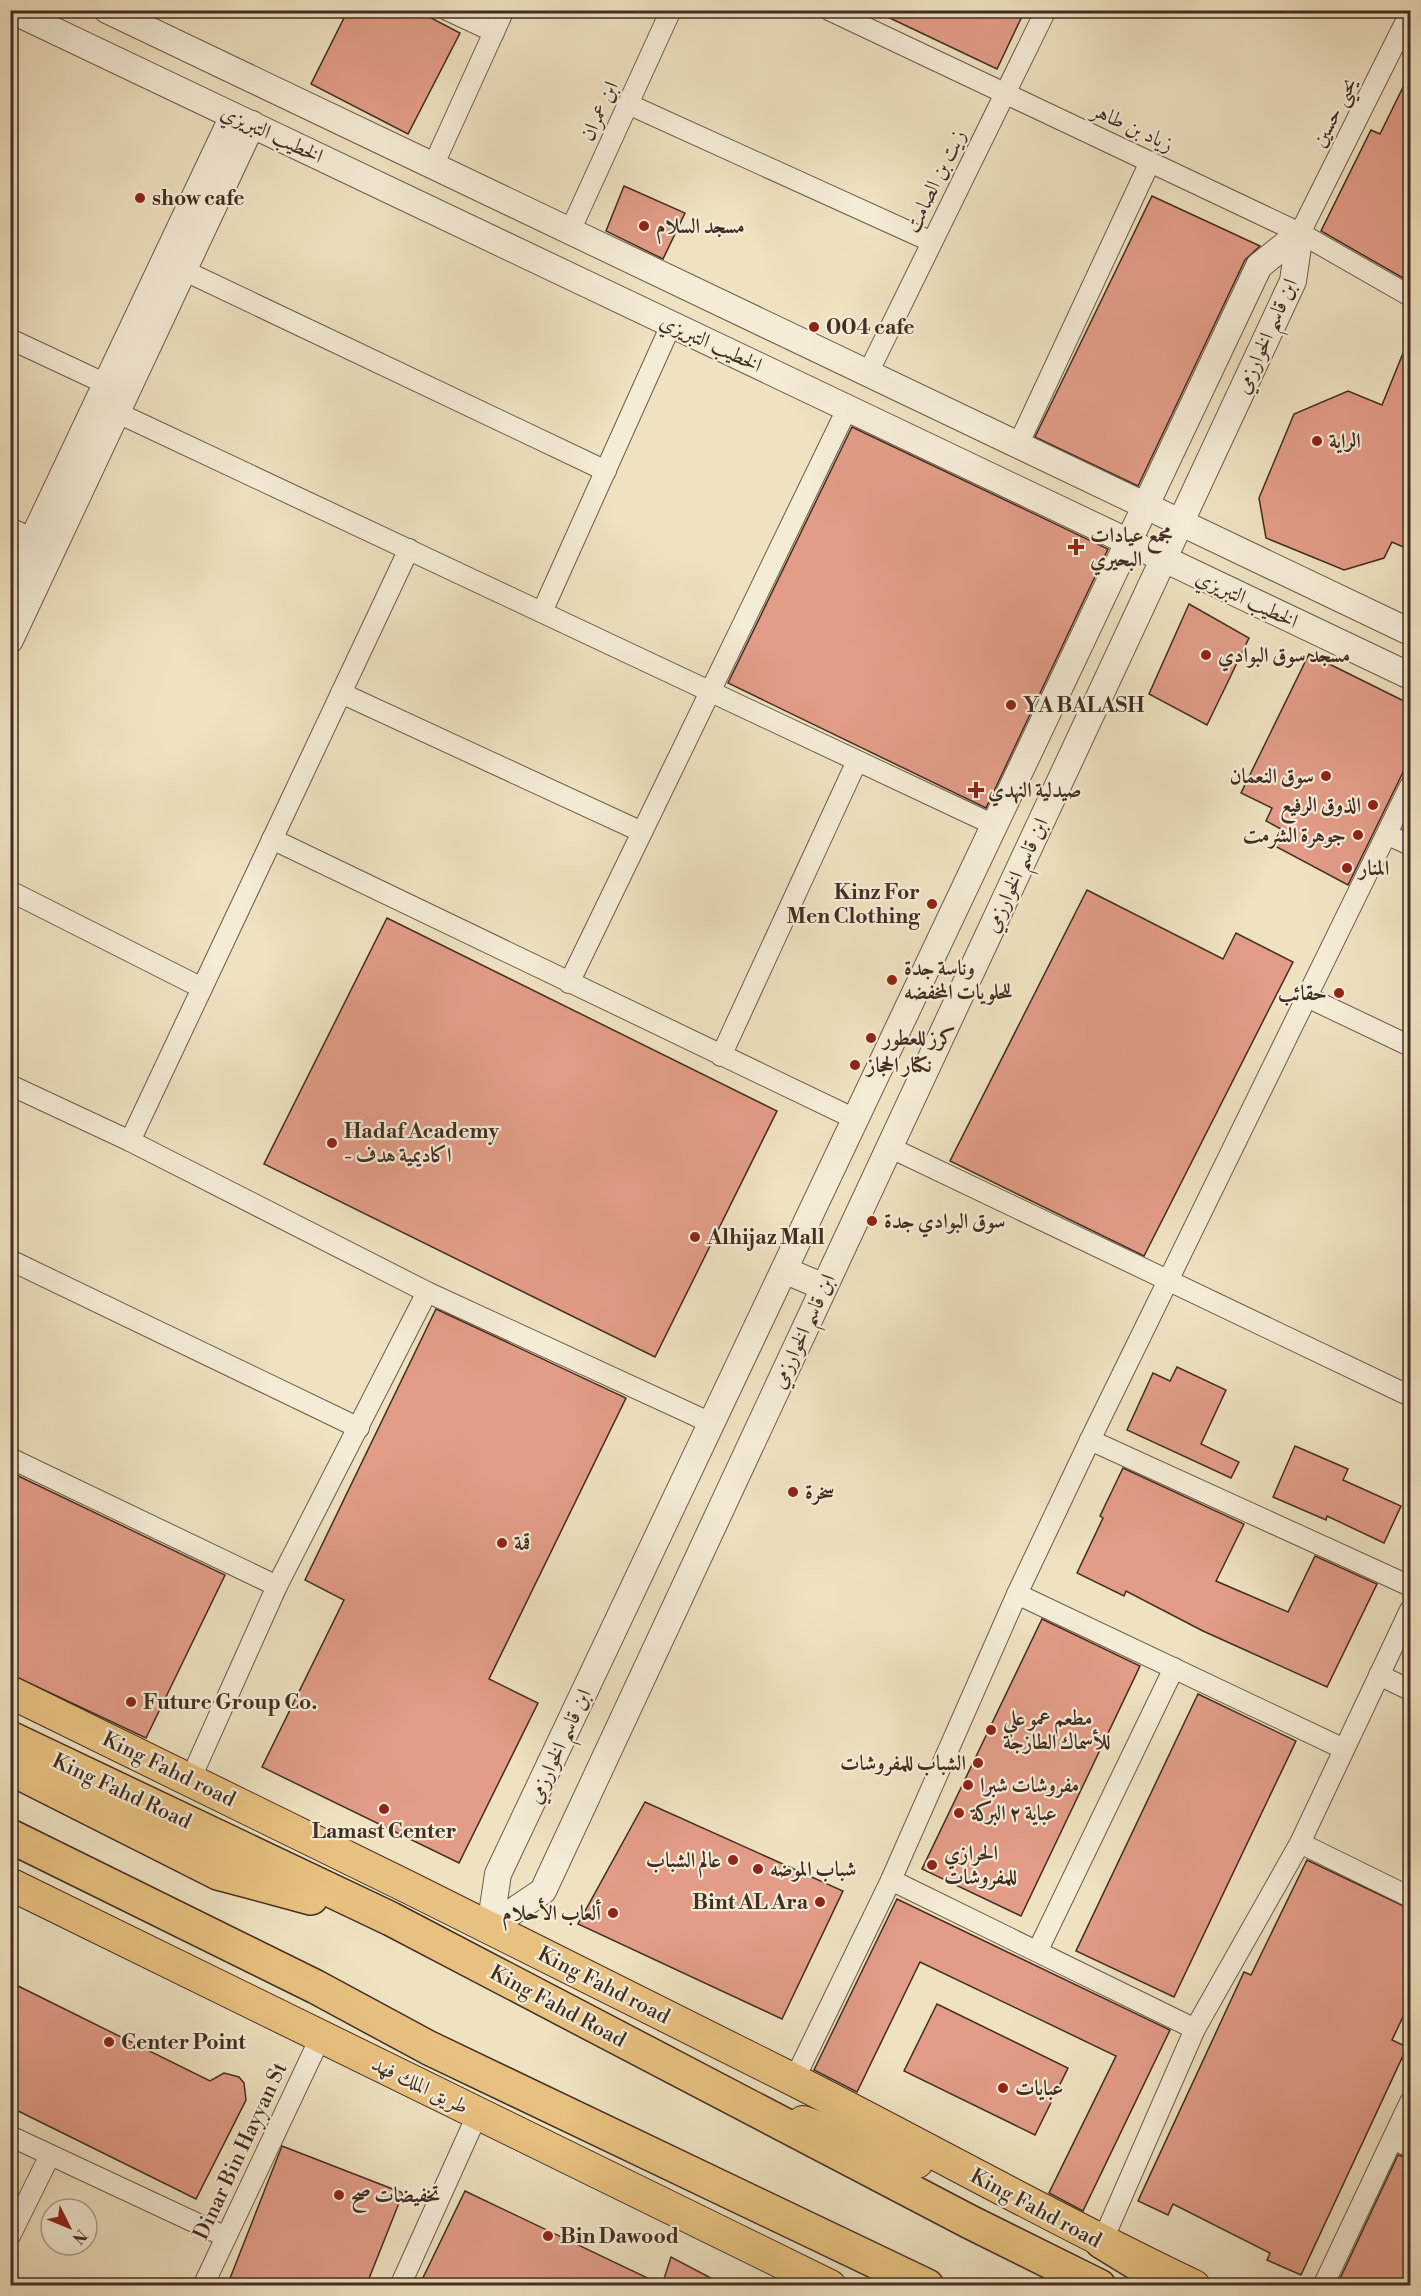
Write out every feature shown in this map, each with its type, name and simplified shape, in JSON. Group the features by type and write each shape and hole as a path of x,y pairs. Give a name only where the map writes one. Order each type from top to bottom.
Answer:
{"highway":[{"path":"10,1720 151,1805"},
{"name":"King Fahd Road","path":"10,1738 391,1919 959,2217 1099,2286"},
{"path":"10,1768 218,1872 391,1919"},
{"path":"10,1812 132,1877 316,1987"},
{"path":"10,1836 316,1987 429,2048 927,2286"},
{"path":"1102,2242 1174,2286"},
{"path":"849,2248 912,2286"}],"main road":[{"name":"King Fahd road","path":"10,1692 794,2080 1102,2242 1194,2286"},
{"name":"طريق الملك فهد","path":"10,1884 830,2286"},
{"path":"703,2082 847,2139 1006,2192"}],"street":[{"name":"الخطيب التبريزي","path":"11,10 1410,676"},
{"name":"الخطيب التبريزي","path":"106,10 1410,632"},
{"path":"447,10 494,32"},
{"path":"433,166 504,10"},
{"name":"ابن عمران","path":"570,231 671,10"},
{"name":"زياد بن طاهر","path":"829,10 1300,233 1410,296"},
{"name":"زيت بن الصامت","path":"868,373 1046,10"},
{"name":"يحيى حسين","path":"1300,233 1410,13"},
{"path":"628,104 932,242"},
{"path":"10,640 183,270 242,120"},
{"path":"10,587 22,534 106,384 242,120"},
{"path":"1018,445 1150,162"},
{"name":"ابن قاسم الخوارزمي","path":"490,1928 498,1874 1259,266 1300,233"},
{"name":"ابن قاسم الخوارزمي","path":"490,1928 543,1891 1293,281 1300,233"},
{"path":"183,270 606,471"},
{"path":"543,612 672,325"},
{"path":"10,339 106,384"},
{"path":"569,983 847,409"},
{"path":"118,412 994,825"},
{"path":"130,1141 409,549"},
{"path":"341,693 642,832"},
{"path":"721,1056 857,760"},
{"path":"794,2080 891,1880 1017,1594 1090,1440 1410,786"},
{"path":"1388,835 1410,845"},
{"path":"272,838 855,1119"},
{"path":"10,891 202,988"},
{"path":"1307,997 1410,1046"},
{"path":"10,1085 130,1141 427,1292 711,1423"},
{"path":"889,1147 1410,1396"},
{"path":"10,1260 359,1428"},
{"path":"784,1270 824,1287"},
{"path":"190,1780 278,1586 427,1292"},
{"path":"1090,1440 1410,1586"},
{"path":"10,1458 278,1586"},
{"path":"1017,1594 1344,1749"},
{"path":"1102,2242 1196,2029 1300,1843 1410,1610"},
{"path":"1038,1950 1174,1668"},
{"path":"1379,1676 1410,1690"},
{"path":"1300,1843 1410,1897"},
{"path":"891,1880 1196,2029"},
{"name":"Dinar Bin Hayyan St","path":"203,2286 321,2036"},
{"path":"1323,2286 1402,2143 1410,2102"},
{"path":"400,2286 478,2113"},
{"path":"10,2136 226,2237"},
{"path":"10,2236 50,2155"}],"building":[{"path":"348,10 416,10 460,33 408,134 311,84"},
{"path":"873,10 1025,10 997,69"},
{"path":"1410,73 1410,282 1321,231 1371,130 1380,134"},
{"name":"مسجد السلام","path":"624,186 685,213 663,259 606,231"},
{"path":"1152,196 1260,246 1245,260 1138,486 1035,437"},
{"path":"1410,336 1410,550 1392,542 1384,558 1344,570 1266,538 1259,498 1294,414 1348,391 1382,405"},
{"path":"852,427 1108,549 986,808 728,683"},
{"path":"1189,604 1249,638 1207,725 1149,694"},
{"name":"سوق النعمان","path":"1309,654 1410,704 1410,758 1348,885 1273,845 1281,829 1266,821 1272,808 1241,793"},
{"path":"1087,890 1223,959 1236,933 1293,962 1144,1256 950,1161"},
{"path":"387,918 777,1111 655,1357 264,1164"},
{"path":"436,1309 626,1398 489,1679 538,1703 459,1863 262,1767 344,1600 305,1580"},
{"path":"1177,1367 1226,1390 1201,1444 1239,1462 1231,1478 1127,1430 1153,1373 1170,1381"},
{"path":"1295,1446 1348,1469 1343,1480 1401,1506 1384,1543 1327,1516 1326,1520 1273,1497"},
{"path":"1123,1468 1244,1524 1216,1581 1288,1612 1315,1556 1377,1584 1327,1687 1203,1631 1126,1591 1124,1596 1077,1573 1103,1518 1100,1516"},
{"path":"10,1472 225,1575 146,1738 10,1674"},
{"path":"1042,1619 1140,1666 1021,1916 922,1869"},
{"path":"1198,1694 1296,1741 1174,1997 1076,1951"},
{"path":"645,1802 843,1891 782,2019 578,1924"},
{"path":"1307,1860 1410,1909 1410,2002 1392,2040 1407,2047 1301,2275 1267,2260 1270,2253 1173,2204 1168,2215 1138,2201 1244,1972 1251,1975"},
{"path":"897,1899 1170,2030 1083,2211 1049,2193 1116,2056 920,1962 857,2092 814,2070"},
{"path":"10,1982 210,2081 224,2073 239,2077 244,2083 246,2100 196,2199 10,2107"},
{"path":"937,2004 1068,2068 1035,2135 904,2071"},
{"path":"282,2146 403,2193 366,2286 227,2286"},
{"path":"1398,2155 1410,2159 1410,2274 1405,2286 1343,2286 1338,2283"},
{"path":"465,2191 662,2285 671,2257 726,2286 419,2286"}],"place":[{"name":"show cafe","path":"140,198"},
{"name":"مسجد السلام","path":"644,226"},
{"name":"004 cafe","path":"814,327"},
{"name":"الراية","path":"1317,441"},
{"name":"مجمع عيادات البحيري","path":"1076,547"},
{"name":"مسجد سوق البوادي","path":"1206,655"},
{"name":"YA BALASH","path":"1011,705"},
{"name":"سوق النعمان","path":"1326,776"},
{"name":"صيدلية النهدي","path":"976,790"},
{"name":"الذوق الرفيع","path":"1373,805"},
{"name":"جوهرة الشرمت","path":"1358,835"},
{"name":"المنار","path":"1347,868"},
{"name":"Kinz For Men Clothing","path":"932,904"},
{"name":"وناسة جدة للحلويات المخفضه","path":"892,980"},
{"name":"حقائب","path":"1339,993"},
{"name":"كرز للعطور","path":"871,1038"},
{"name":"نكتار الحجاز","path":"855,1065"},
{"name":"Hadaf Academy - اكاديمية هدف","path":"332,1143"},
{"name":"سوق البوادي جدة","path":"872,1221"},
{"name":"Alhijaz Mall","path":"695,1237"},
{"name":"سخرة","path":"793,1492"},
{"name":"قمة","path":"502,1543"},
{"name":"Future Group Co.","path":"131,1702"},
{"name":"مطعم عمو علي للأسماك الطازجة","path":"991,1730"},
{"name":"الشباب للمفروشات","path":"978,1763"},
{"name":"مفروشات شبرا","path":"968,1785"},
{"name":"Lamast Center","path":"384,1809"},
{"name":"عباية ٢ البركة","path":"959,1813"},
{"name":"عالم الشباب","path":"733,1860"},
{"name":"الحرازي للمفروشات","path":"932,1865"},
{"name":"شباب الموضه","path":"758,1869"},
{"name":"Bint AL Ara","path":"820,1902"},
{"name":"ألعاب الأحلام","path":"613,1913"},
{"name":"Center Point","path":"109,2042"},
{"name":"عبايات","path":"1003,2088"},
{"name":"تخفيضات صح","path":"339,2195"},
{"name":"Bin Dawood","path":"548,2236"}]}
